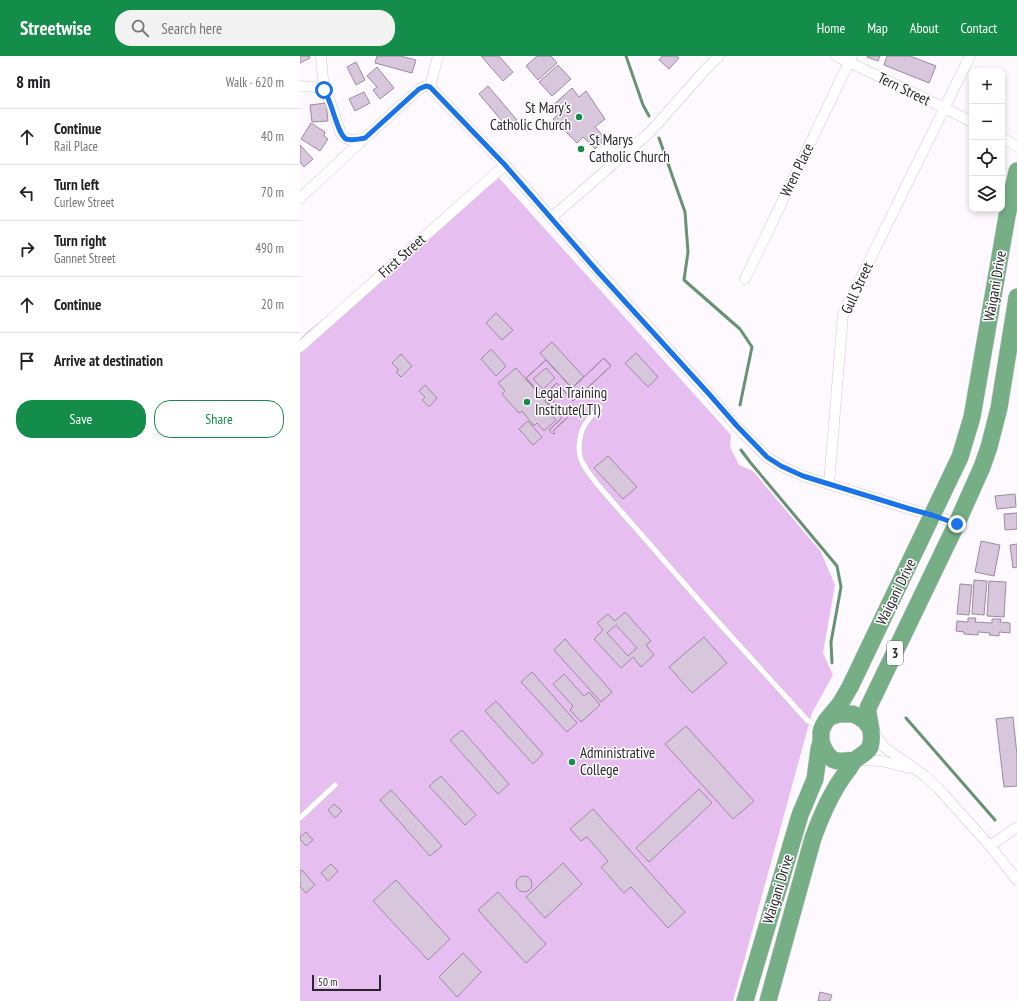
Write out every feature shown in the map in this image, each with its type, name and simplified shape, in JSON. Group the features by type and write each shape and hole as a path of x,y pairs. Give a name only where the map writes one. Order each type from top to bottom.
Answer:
{"highway":[{"name":"Waigani Drive","path":"745,1001 800,815 815,779 819,749 824,729 850,687 960,457 972,417 1017,171"},
{"name":"Waigani Drive","path":"768,1001 813,838 822,815 833,791 843,776 855,760 870,748 872,742 868,708 957,524 982,467 999,408 1017,297"},
{"path":"855,760 839,762 832,760 827,756 824,729 838,714 853,714 865,721 871,729"}],"street":[{"path":"321,56 324,90 330,101 343,136 354,140 365,138"},
{"path":"430,87 438,56"},
{"path":"551,218 650,132 719,56"},
{"name":"Tern Street","path":"836,56 850,59 969,120"},
{"name":"Gull Street","path":"829,484 843,314 970,56"},
{"name":"Wren Place","path":"745,279 850,59"},
{"path":"300,86 315,87 324,90"},
{"path":"300,198 419,89 426,86 430,87 505,165 598,272 762,452 776,463 794,472 957,524"},
{"path":"1005,140 1017,146"},
{"name":"First Street","path":"300,348 505,165"},
{"path":"871,729 884,747 932,782 943,793 990,846 1017,880"},
{"path":"855,760 882,761 916,770"},
{"path":"990,846 1017,827"}],"lane":[{"path":"600,407 585,424 581,433 580,450 582,461 592,477 715,619 808,720 824,729"},
{"path":"300,818 335,785"}],"shaded area":[{"path":"499,178 731,435 730,447 739,465 753,471 821,552 835,585 823,653 833,675 812,713 733,1001 300,1001 300,339"}],"building":[{"path":"300,56 309,56 310,58 300,63"},
{"path":"377,56 400,56 416,60 412,73 375,63"},
{"path":"481,56 499,56 513,72 503,81"},
{"path":"537,56 551,56 557,63 538,80 526,66"},
{"path":"662,56 677,56 679,58 669,69 659,60"},
{"path":"867,56 880,56 878,61"},
{"path":"887,56 910,56 936,66 929,83 884,65"},
{"path":"356,62 365,80 356,85 347,67"},
{"path":"558,65 571,79 552,96 539,82"},
{"path":"377,67 394,88 380,99 373,90 377,87 367,76"},
{"path":"488,86 517,120 508,128 479,94"},
{"name":"St Mary's Catholic Church","path":"572,88 579,97 586,91 605,119 595,127 606,139 595,149 583,137 577,143 553,119 558,115 551,107"},
{"path":"364,92 370,103 355,111 349,99"},
{"path":"326,103 328,121 312,122 310,105"},
{"path":"311,123 325,132 324,136 328,139 320,151 301,139"},
{"path":"300,145 313,159 304,167 300,163"},
{"path":"496,313 513,330 502,340 486,323"},
{"path":"552,342 584,377 572,388 540,353"},
{"path":"491,349 506,366 496,376 481,359"},
{"path":"636,353 658,377 648,387 625,363"},
{"path":"401,354 412,366 401,377 396,372 399,370 392,363"},
{"path":"604,358 611,366 573,401 557,383 546,393 568,417 553,431 555,433 553,434 549,430 562,418 526,378 546,360 572,388","holes":["546,368 555,378 543,389 533,379"]},
{"path":"604,358 611,366 573,401 557,383 546,393 568,417 553,431 555,433 553,434 549,430 562,418 526,378 546,360 572,388"},
{"name":"Legal Training Institute(LTI)","path":"516,368 553,410 549,412 556,420 544,431 537,423 534,426 522,411 519,413 502,394 505,391 498,383"},
{"path":"425,385 437,398 429,407 422,400 425,397 419,391"},
{"path":"528,421 542,437 533,445 519,429"},
{"path":"608,456 637,487 623,499 594,468"},
{"path":"1015,494 1016,507 997,509 995,496"},
{"path":"1017,513 1017,529 1005,530 1004,514"},
{"path":"981,541 1000,545 994,576 975,572"},
{"path":"1017,544 1017,567 1013,568 1010,545"},
{"path":"974,580 987,581 984,615 972,614"},
{"path":"989,581 1006,582 1004,617 987,616"},
{"path":"960,584 972,585 969,615 957,614"},
{"path":"625,612 651,641 646,645 654,655 641,667 633,657 621,668 594,639 603,630 597,623 608,614 615,621","holes":["616,625 637,648 628,656 607,633"]},
{"path":"968,618 976,618 975,622 992,623 992,619 1001,619 1000,622 1010,623 1010,633 999,632 999,636 989,635 990,633 978,632 978,635 964,634 964,632 956,631 957,621 968,622"},
{"path":"704,637 727,663 692,693 669,667"},
{"path":"565,639 612,692 601,702 554,650"},
{"path":"532,672 577,723 567,732 521,682"},
{"path":"564,674 584,696 589,692 600,705 581,722 570,710 573,706 553,684"},
{"path":"496,701 543,754 533,764 485,711"},
{"path":"1013,717 1017,755 1017,786 1004,787 996,719"},
{"path":"686,726 754,801 733,819 665,744"},
{"path":"462,730 509,784 498,794 450,740"},
{"path":"441,776 476,815 465,825 429,786"},
{"path":"699,789 712,803 649,862 636,848"},
{"path":"391,790 442,846 430,856 380,800"},
{"path":"334,804 342,811 335,818 328,810"},
{"path":"593,809 685,912 668,928 631,887 624,893 601,867 608,861 587,837 581,841 570,829"},
{"path":"306,832 313,840 306,846 300,837"},
{"path":"563,863 582,884 545,918 526,897"},
{"path":"331,864 338,871 328,881 321,873"},
{"path":"302,870 315,885 306,893 300,886 300,871"},
{"path":"524,876 531,881 532,884 527,891 524,892 517,887 516,884 521,877"},
{"path":"396,880 450,939 428,960 373,901"},
{"path":"498,892 546,944 526,963 478,910"},
{"path":"463,953 481,972 457,997 439,977"},
{"path":"820,992 832,995 830,1001 818,1001"}],"waterway":[{"path":"626,56 643,105 649,116"},
{"path":"659,138 685,212 688,252 684,280 740,329 752,347 740,405"},
{"path":"741,450 837,566 841,587 831,642 832,663"},
{"path":"906,718 995,820"}],"place":[{"name":"St Mary's Catholic Church","path":"579,117"},
{"name":"St Marys Catholic Church","path":"581,149"},
{"name":"Legal Training Institute(LTI)","path":"527,402"},
{"name":"Administrative College","path":"572,762"}],"route":[{"path":"324,90 330,101 341,134 350,140 354,140 365,138 419,89 424,86 430,87 505,165 598,272 754,445 767,457 781,466 803,476 957,524"}]}
